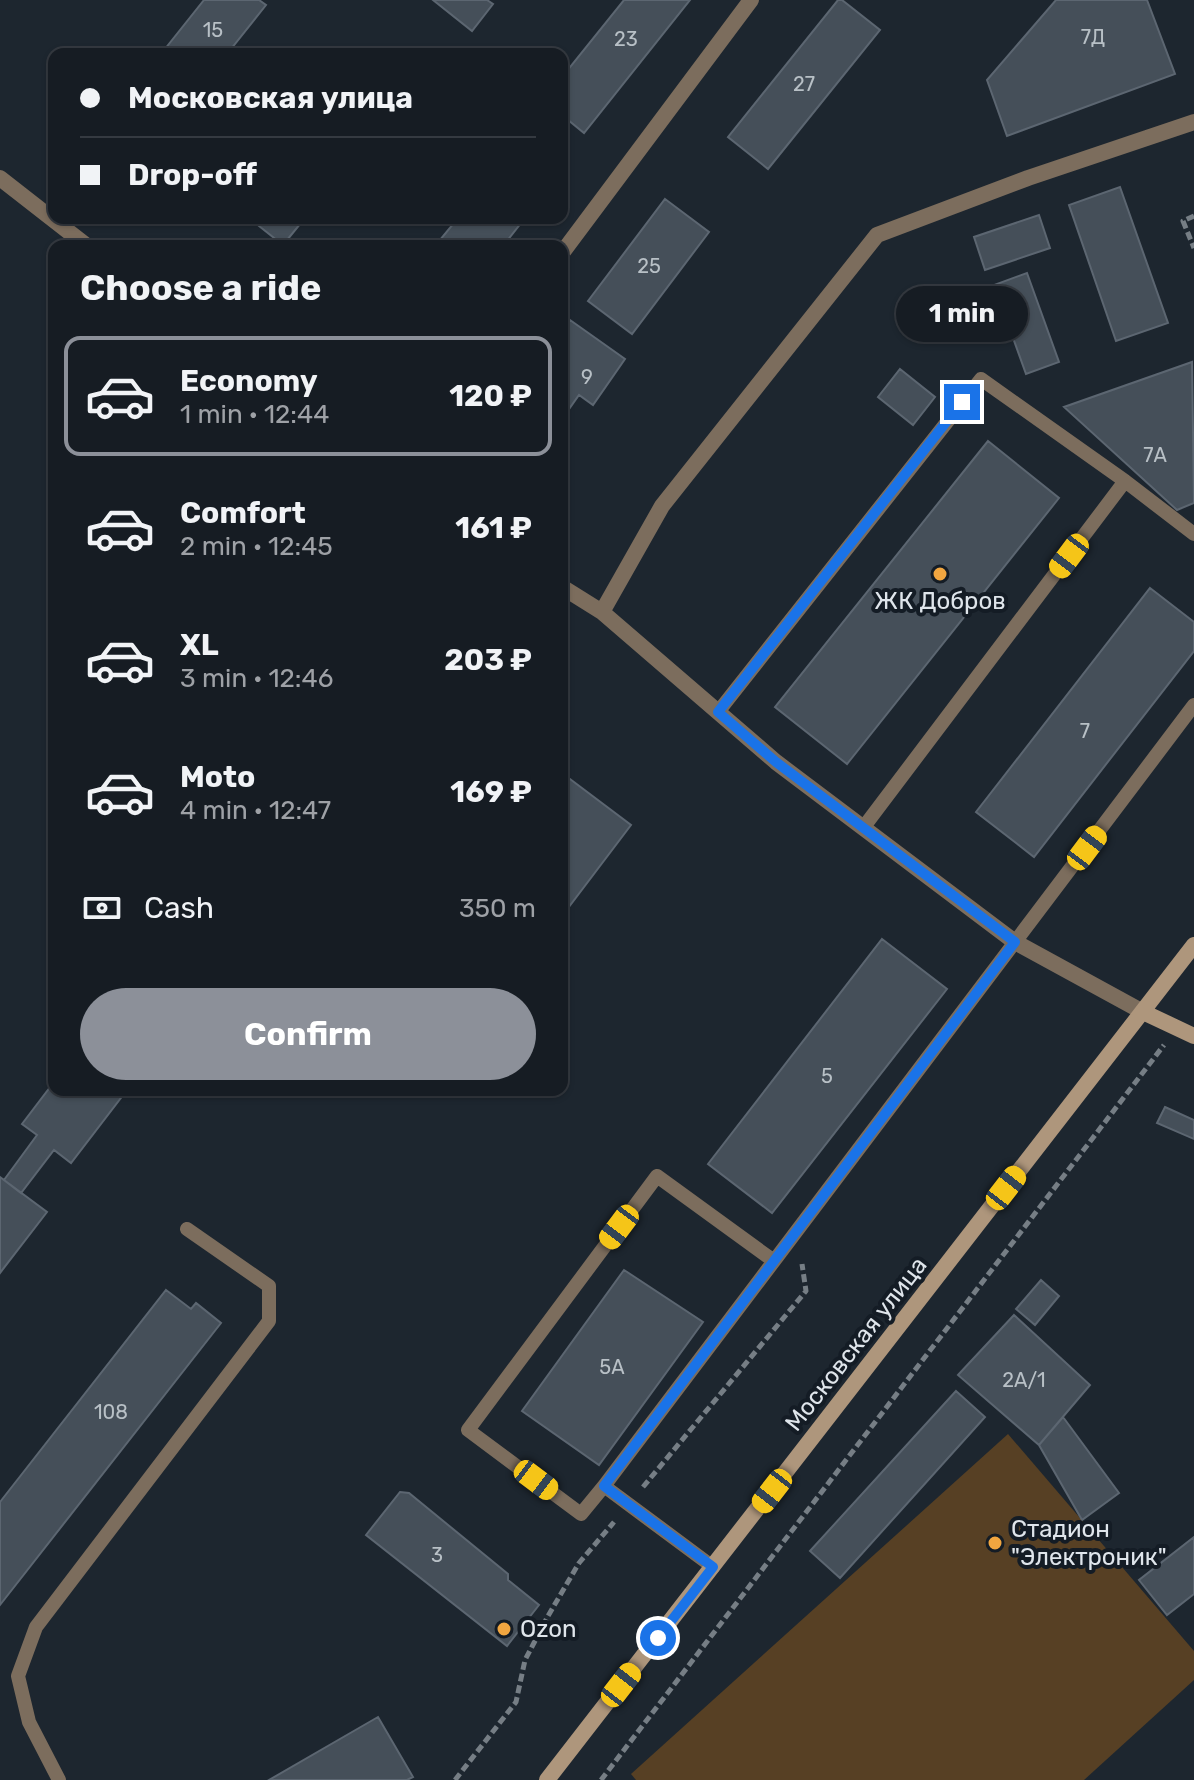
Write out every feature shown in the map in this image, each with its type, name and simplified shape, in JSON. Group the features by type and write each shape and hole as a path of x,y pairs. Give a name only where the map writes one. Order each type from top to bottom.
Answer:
{"main road":[{"name":"Московская улица","path":"547,1780 1194,945"},
{"path":"1143,1012 1194,1036"}],"street":[{"path":"568,245 751,0"},
{"path":"602,612 662,506 877,235 1028,178 1194,122"},
{"path":"0,178 48,216"},
{"path":"59,224 79,240"},
{"path":"568,591 602,612 776,762 1015,942 1143,1012"}],"lane":[{"path":"718,712 981,379 1194,534"},
{"path":"863,828 1125,481"},
{"path":"774,1261 657,1176 468,1430 581,1514 604,1486 774,1261 1015,942 1194,705"},
{"path":"59,1780 29,1722 18,1676 36,1627 269,1321 269,1286 187,1229"},
{"path":"604,1486 713,1567"}],"path":[{"path":"1194,216 1183,221 1194,248"},
{"path":"601,1780 1177,1028"}],"shaded area":[{"name":"Стадион \"Электроник\"","path":"1008,1434 1194,1651 1194,1680 1084,1780 636,1780 631,1774"}],"building":[{"path":"204,0 259,0 266,5 232,48 166,48"},
{"path":"433,0 487,0 493,4 472,31"},
{"path":"624,0 690,0 584,133 568,120 568,70"},
{"path":"838,0 880,30 768,169 728,137"},
{"path":"1056,0 1147,0 1175,74 1007,136 987,80"},
{"path":"1120,187 1168,323 1116,341 1069,205"},
{"path":"665,199 709,232 632,334 588,301"},
{"path":"1039,215 1050,248 985,270 974,237"},
{"path":"257,224 300,224 287,240 277,240"},
{"path":"453,224 520,224 508,240 440,240"},
{"path":"1027,273 1059,362 1026,374 994,285"},
{"path":"570,320 625,359 593,405 579,395 568,411"},
{"path":"1192,362 1194,503 1177,510 1064,407"},
{"path":"900,369 935,397 913,425 878,397"},
{"name":"ЖК Добров","path":"988,441 1059,498 847,764 775,707"},
{"path":"1150,588 1194,622 1194,651 1034,857 976,812"},
{"path":"568,778 631,825 568,908"},
{"path":"882,939 947,989 772,1213 708,1164"},
{"path":"48,1090 48,1096 122,1096 71,1163 54,1150 21,1193 4,1180 37,1135 22,1124"},
{"path":"1165,1107 1194,1120 1194,1139 1157,1123"},
{"path":"0,1177 47,1212 0,1273"},
{"path":"624,1270 703,1322 599,1465 522,1411"},
{"path":"1041,1280 1059,1296 1035,1325 1016,1309"},
{"path":"166,1290 191,1309 196,1303 221,1323 0,1605 0,1502"},
{"path":"1014,1315 1090,1385 1039,1445 958,1375"},
{"path":"956,1391 985,1417 840,1578 810,1551"},
{"path":"1063,1417 1119,1493 1082,1520 1039,1445"},
{"path":"400,1492 409,1493 508,1574 508,1580 539,1605 507,1646 366,1535"},
{"path":"1194,1537 1194,1594 1167,1615 1139,1580"},
{"path":"378,1717 413,1777 407,1780 269,1780"}],"place":[{"name":"ЖК Добров","path":"940,574"},
{"name":"Стадион \"Электроник\"","path":"995,1543"},
{"name":"Ozon","path":"504,1629"}],"route":[{"path":"658,1638 713,1567 604,1486 1015,942 776,762 718,712 962,402"}]}
